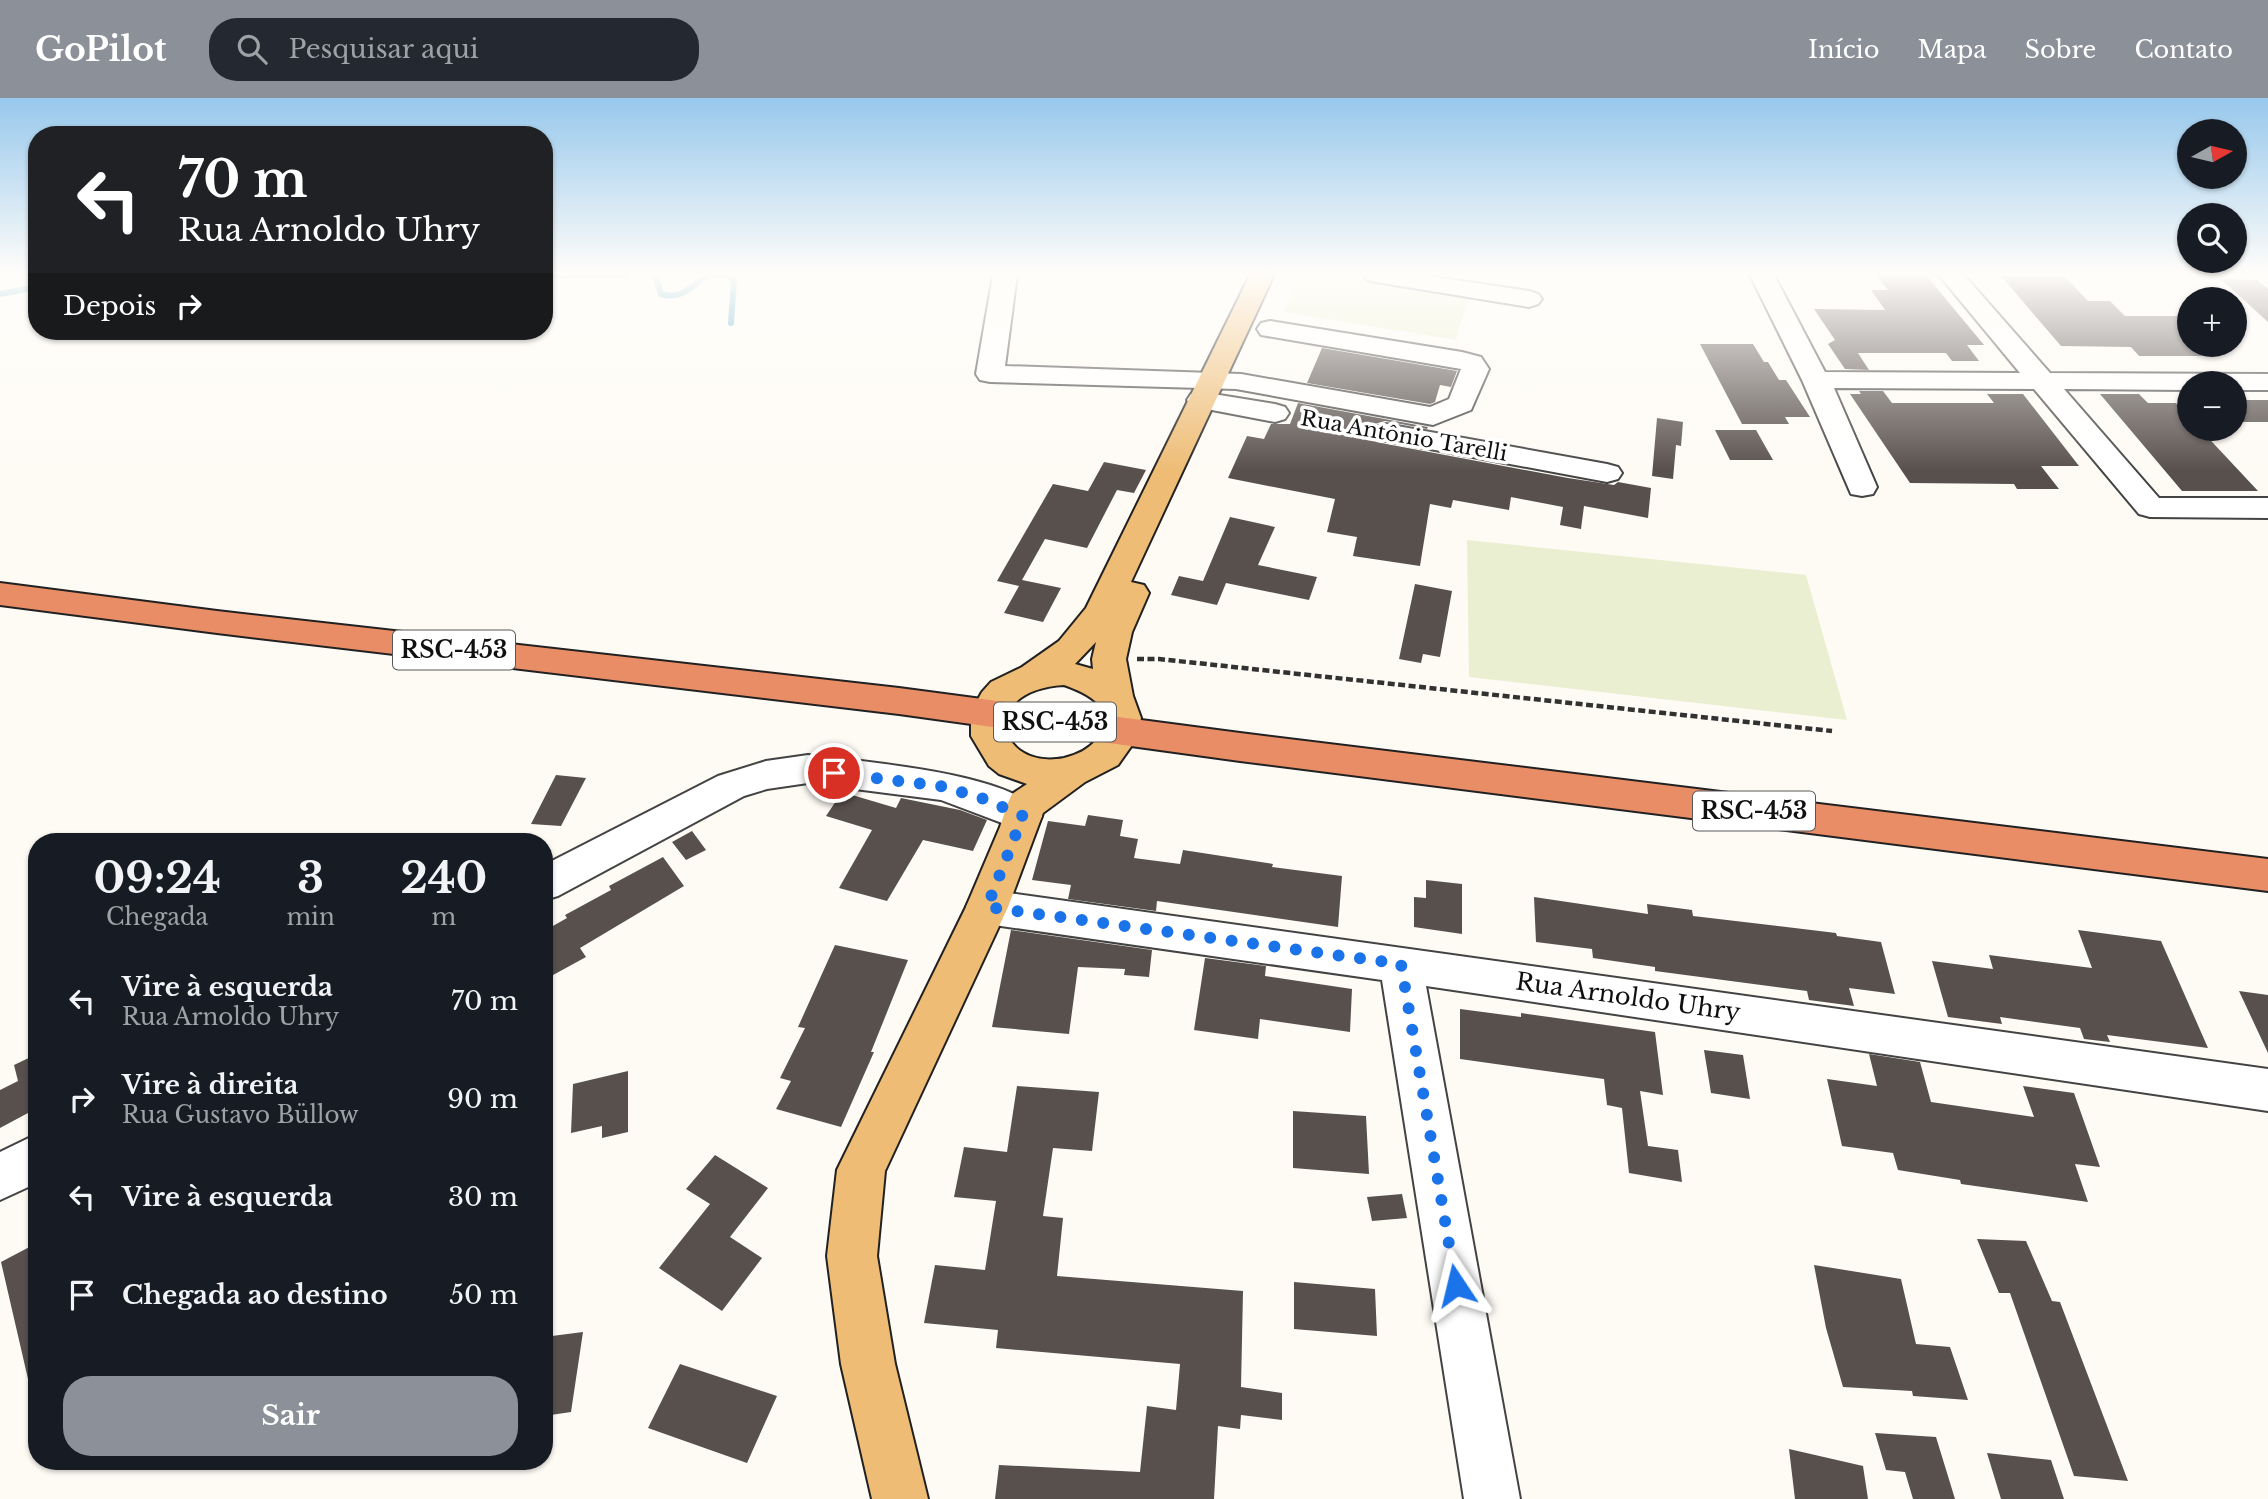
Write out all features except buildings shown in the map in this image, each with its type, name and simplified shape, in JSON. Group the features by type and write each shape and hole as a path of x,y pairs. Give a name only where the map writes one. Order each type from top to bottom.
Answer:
{"highway":[{"name":"RSC-453","path":"0,594 909,703"},
{"path":"909,703 1005,715"},
{"path":"909,703 1005,715"},
{"name":"RSC-453","path":"1005,715 1117,720 1240,747 2268,876"}],"main road":[{"path":"1005,715 1071,649 1100,613 1223,387 1230,340"},
{"path":"1005,715 1022,769 1046,774 1071,772 1094,764 1117,720 1109,660 1122,615 1243,340"},
{"path":"1005,715 1065,673 1080,675 1100,683 1117,720"},
{"path":"1005,715 1025,811"},
{"path":"900,1499 868,1364 852,1256 862,1170 987,907 1025,811 1071,772"}],"street":[{"path":"995,340 990,374 1223,387 1433,416 1461,404 1475,369 1471,363 1462,360 1340,340"},
{"path":"1796,340 1816,380 1862,486"},
{"path":"2007,340 2150,507 2268,508"},
{"path":"1816,380 2268,382"},
{"name":"Rua Antônio Tarelli","path":"1223,387 1607,473"},
{"path":"553,879 694,804 731,786 766,775 808,769 940,786 1025,811"},
{"name":"Rua Arnoldo Uhry","path":"987,907 1401,964 2268,1090"},
{"path":"1401,964 1492,1499"},
{"path":"0,1177 28,1162"}],"path":[{"path":"1109,660 1159,659 1832,731"}],"green space":[{"path":"1467,540 1806,575 1847,720 1469,677"}],"route":[{"path":"834,773 940,786 979,797 1023,816 987,907 1401,964 1456,1285"}]}
